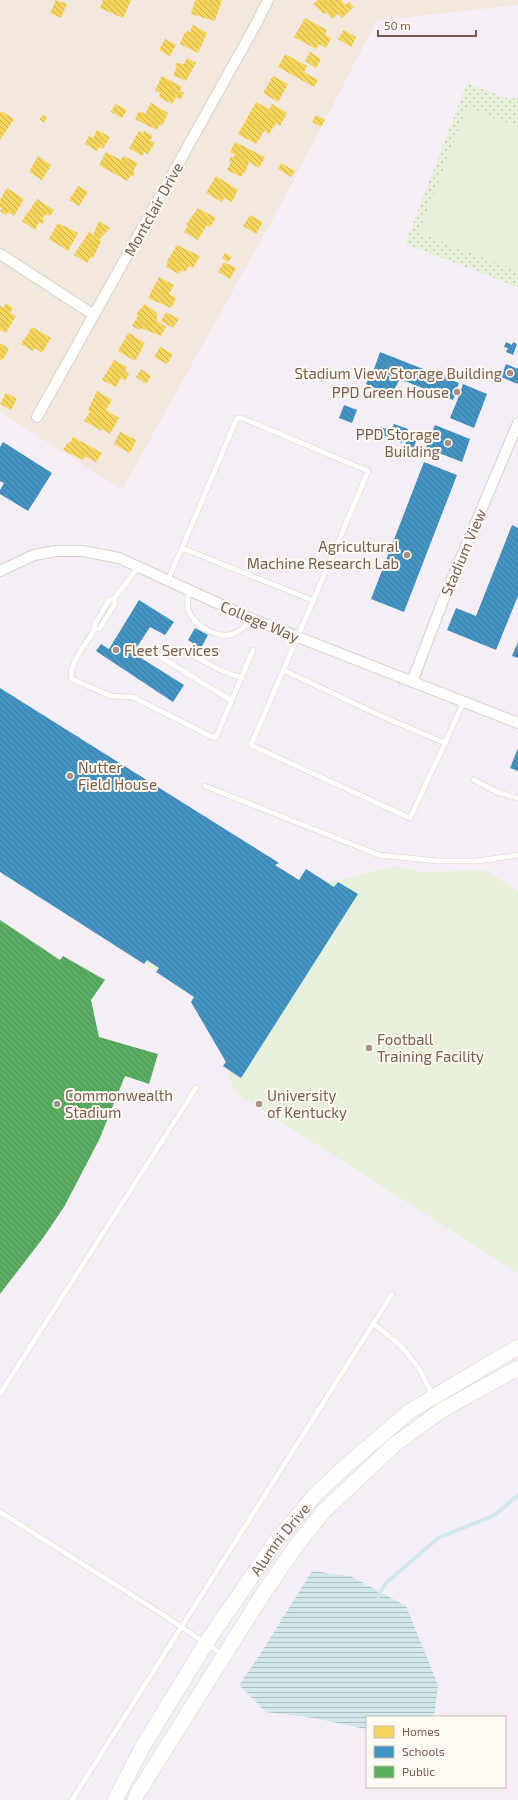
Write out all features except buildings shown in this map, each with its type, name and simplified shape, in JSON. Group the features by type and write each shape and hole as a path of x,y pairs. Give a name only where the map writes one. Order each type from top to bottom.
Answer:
{"main road":[{"name":"Alumni Drive","path":"115,1800 143,1746 206,1643 276,1541 316,1494 347,1465 410,1411 518,1348"},
{"name":"Alumni Drive","path":"135,1800 224,1656 296,1546 324,1511 394,1445 442,1410 518,1368"},
{"path":"434,1397 442,1410"}],"street":[{"name":"Montclair Drive","path":"37,416 268,0"},
{"path":"0,254 94,315"},
{"name":"Stadium View","path":"412,682 442,603 518,423"},
{"name":"College Way","path":"0,571 34,555 56,551 72,550 97,552 118,558 252,619 518,723"}],"lane":[{"path":"167,581 237,418 242,418 368,471 299,637 283,670 251,746 410,818 464,701"},
{"path":"182,548 314,601"},
{"path":"138,567 114,599 115,604 99,629 95,629 76,659 70,675 72,679 111,696 133,697 214,738 217,735 253,650"},
{"path":"189,590 188,608 193,620 208,630 220,634 233,634 244,628 252,619"},
{"path":"232,701 159,656 155,651 158,646 183,650 220,670 242,678"},
{"path":"283,670 445,743"},
{"path":"474,780 499,793 518,798"},
{"path":"205,786 379,855 400,858 477,861 518,855"},
{"path":"0,1394 196,1088"},
{"path":"72,1800 392,1294"},
{"path":"373,1324 402,1347 420,1370 434,1397"},
{"path":"0,1512 206,1643 224,1656"}],"shaded area":[{"path":"0,0 518,0 518,5 377,21 281,205 122,491 0,412"},
{"name":"University of Kentucky","path":"518,5 518,1800 0,1800 0,412 122,490 281,205 377,21"}],"green space":[{"path":"467,83 506,98 518,98 518,287 405,244"},
{"path":"467,108 518,127 518,271 419,233"},
{"name":"Football Training Facility","path":"396,866 422,872 485,870 518,891 518,1273 234,1092 206,1004 144,964 186,899 314,886"}],"water":[{"path":"312,1571 350,1576 406,1606 438,1685 434,1716 366,1716 365,1729 314,1718 266,1712 239,1685 261,1653"}],"waterway":[{"path":"378,1596 386,1583 438,1538 495,1515 518,1495"}],"place":[{"name":"Stadium View Storage Building","path":"510,373"},
{"name":"PPD Green House","path":"457,392"},
{"name":"PPD Storage Building","path":"448,443"},
{"name":"Agricultural Machine Research Lab","path":"407,555"},
{"name":"Fleet Services","path":"116,650"},
{"name":"Nutter Field House","path":"70,776"},
{"name":"Football Training Facility","path":"369,1048"},
{"name":"Commonwealth Stadium","path":"57,1104"},
{"name":"University of Kentucky","path":"259,1104"}]}
